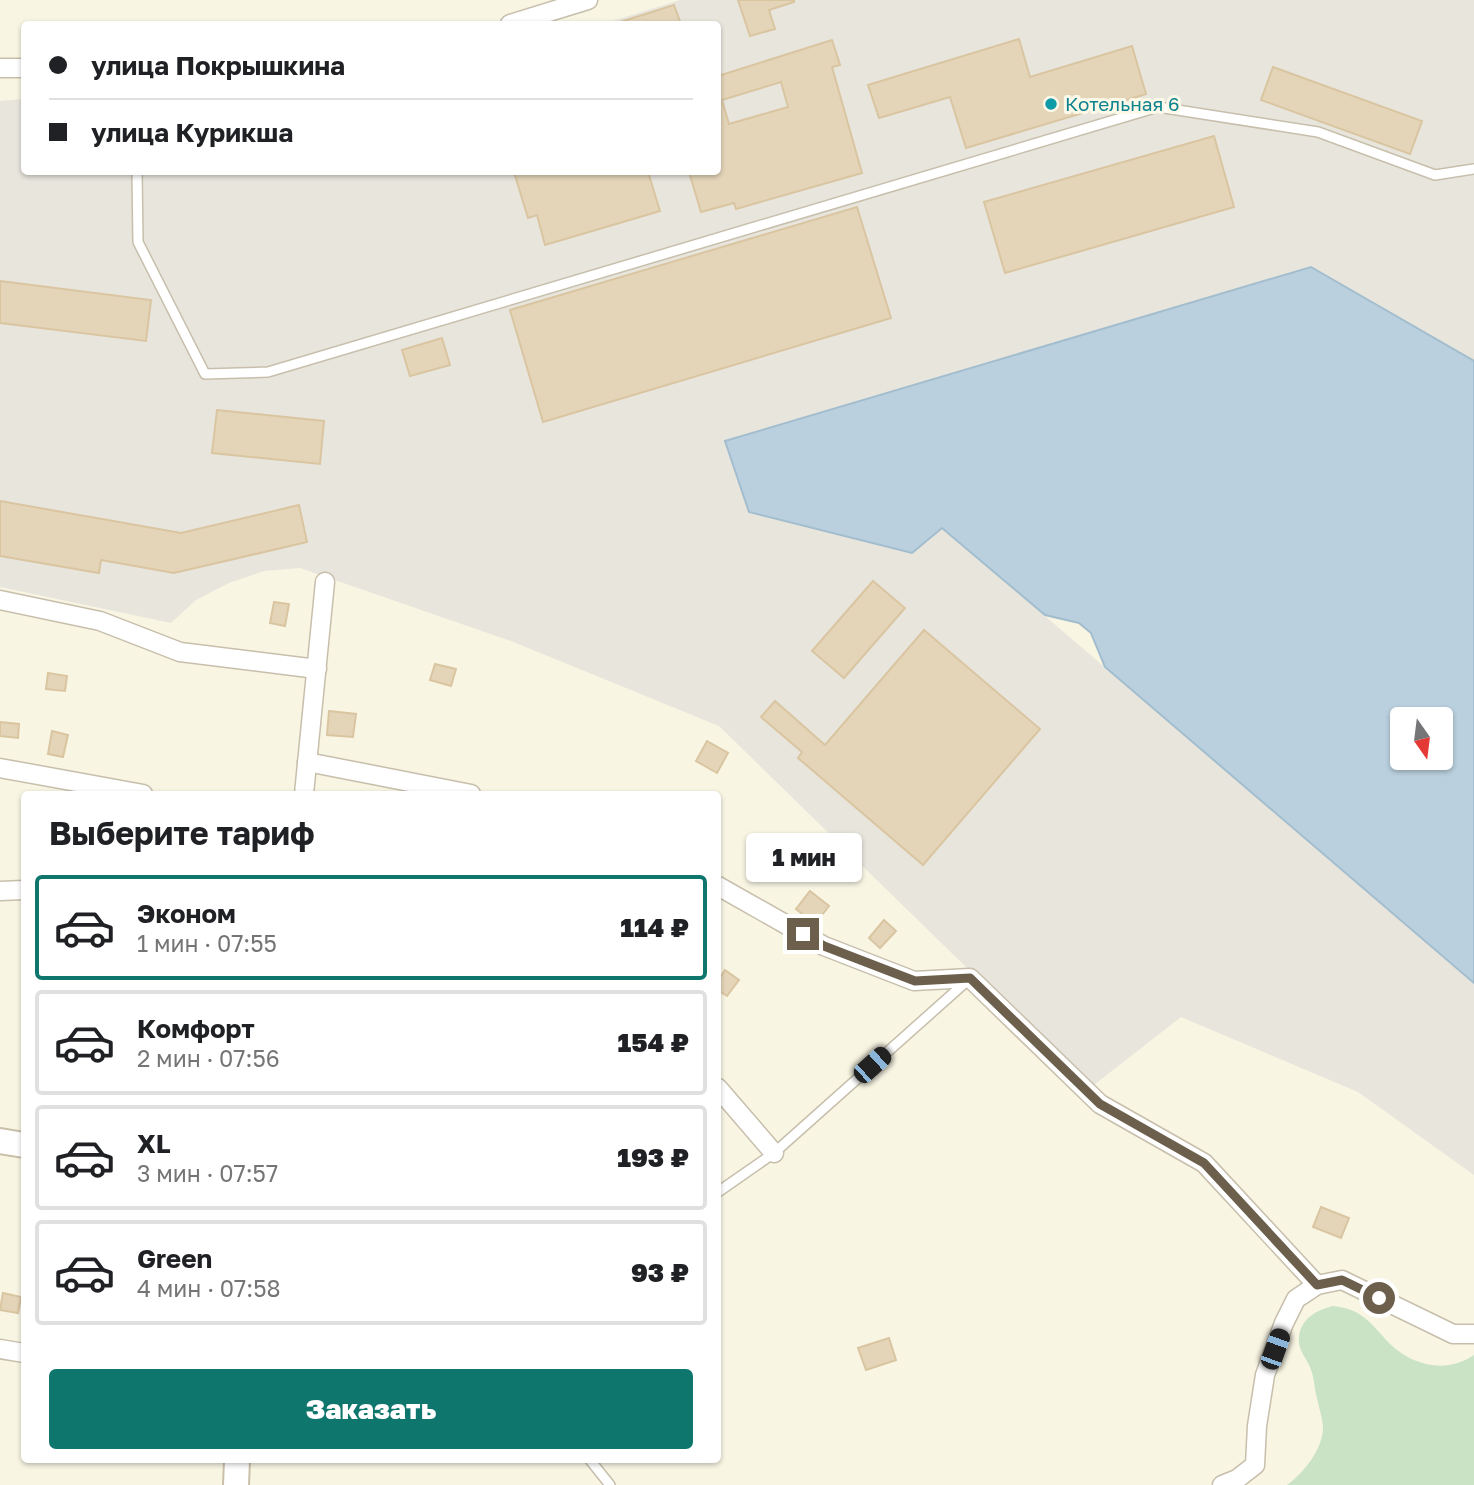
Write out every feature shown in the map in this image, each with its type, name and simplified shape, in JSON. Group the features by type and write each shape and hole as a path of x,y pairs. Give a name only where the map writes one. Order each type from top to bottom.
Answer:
{"street":[{"path":"520,21 588,0"},
{"path":"0,68 21,68"},
{"path":"304,791 325,582"},
{"path":"0,600 100,621 180,652 317,669"},
{"path":"307,762 456,791"},
{"path":"0,768 126,791"},
{"path":"721,888 824,946 915,981 970,978 1100,1104 1204,1163 1317,1285"},
{"path":"0,891 21,890"},
{"path":"721,1091 774,1153"},
{"path":"0,1141 21,1144"},
{"path":"1222,1485 1237,1479 1255,1465 1257,1426 1265,1375 1296,1299 1317,1285 1342,1280 1453,1334 1474,1334"},
{"path":"0,1349 21,1352"},
{"path":"236,1485 237,1463"}],"lane":[{"path":"137,175 138,242 205,374 268,372 1158,107 1318,132 1435,175 1474,169"},
{"path":"721,1190 774,1153 970,978"},
{"path":"592,1463 610,1485"}],"shaded area":[{"path":"680,0 1474,0 1474,361 1310,268 942,528 1474,983 1474,1175 1358,1092 1181,1017 1090,1088 719,726 511,641 300,568 264,571 229,583 196,600 171,623 0,587 0,101 21,99 21,175 721,175 721,21 613,21"}],"green space":[{"path":"1333,1306 1359,1314 1399,1352 1420,1362 1442,1366 1464,1361 1474,1355 1474,1485 1287,1485 1311,1460 1320,1443 1323,1426 1310,1367 1299,1345 1300,1330 1311,1316"}],"water":[{"path":"1311,267 1474,361 1474,983 1105,667 1091,633 1079,623 1045,615 942,528 912,553 749,512 725,441"}],"building":[{"path":"738,0 794,2 769,10 775,29 750,36"},
{"path":"674,5 680,21 623,21"},
{"path":"1019,39 1030,77 1132,46 1146,94 966,148 950,97 879,118 868,85"},
{"path":"832,40 840,65 832,67 862,173 736,209 734,203 701,212 690,175 721,175 721,75","holes":["781,82 788,107 729,124 722,100"]},
{"path":"1273,67 1422,121 1410,154 1261,100"},
{"path":"1214,136 1234,207 1005,273 984,202"},
{"path":"515,175 649,175 660,211 545,245 537,215 528,218"},
{"path":"857,207 891,318 543,422 510,310"},
{"path":"0,281 151,300 146,341 0,323"},
{"path":"442,338 450,365 410,376 402,350"},
{"path":"217,410 324,421 320,464 212,453"},
{"path":"0,501 181,533 299,505 307,542 174,573 101,560 99,573 0,556"},
{"path":"873,581 905,608 844,678 812,651"},
{"path":"274,602 289,604 285,626 270,623"},
{"path":"924,630 1040,729 923,865 798,758 802,752 761,717 775,701 825,745"},
{"path":"435,664 456,669 451,686 430,680"},
{"path":"48,673 67,676 65,691 46,689"},
{"path":"329,711 356,714 353,737 327,735"},
{"path":"0,722 19,724 18,738 0,736"},
{"path":"52,731 68,735 63,757 48,754"},
{"path":"707,741 728,753 717,773 696,761"},
{"path":"810,891 829,906 815,924 796,909"},
{"path":"884,920 896,931 880,948 869,938"},
{"path":"725,970 739,980 727,996 721,992 721,976"},
{"path":"1321,1207 1349,1218 1341,1238 1313,1227"},
{"path":"3,1293 21,1297 18,1313 0,1310"},
{"path":"889,1338 896,1360 866,1370 858,1348"}],"place":[{"name":"Котельная 6","path":"1051,104"}],"route":[{"path":"803,934 824,946 915,981 970,978 1100,1104 1204,1163 1317,1285 1342,1280 1379,1298"}]}
